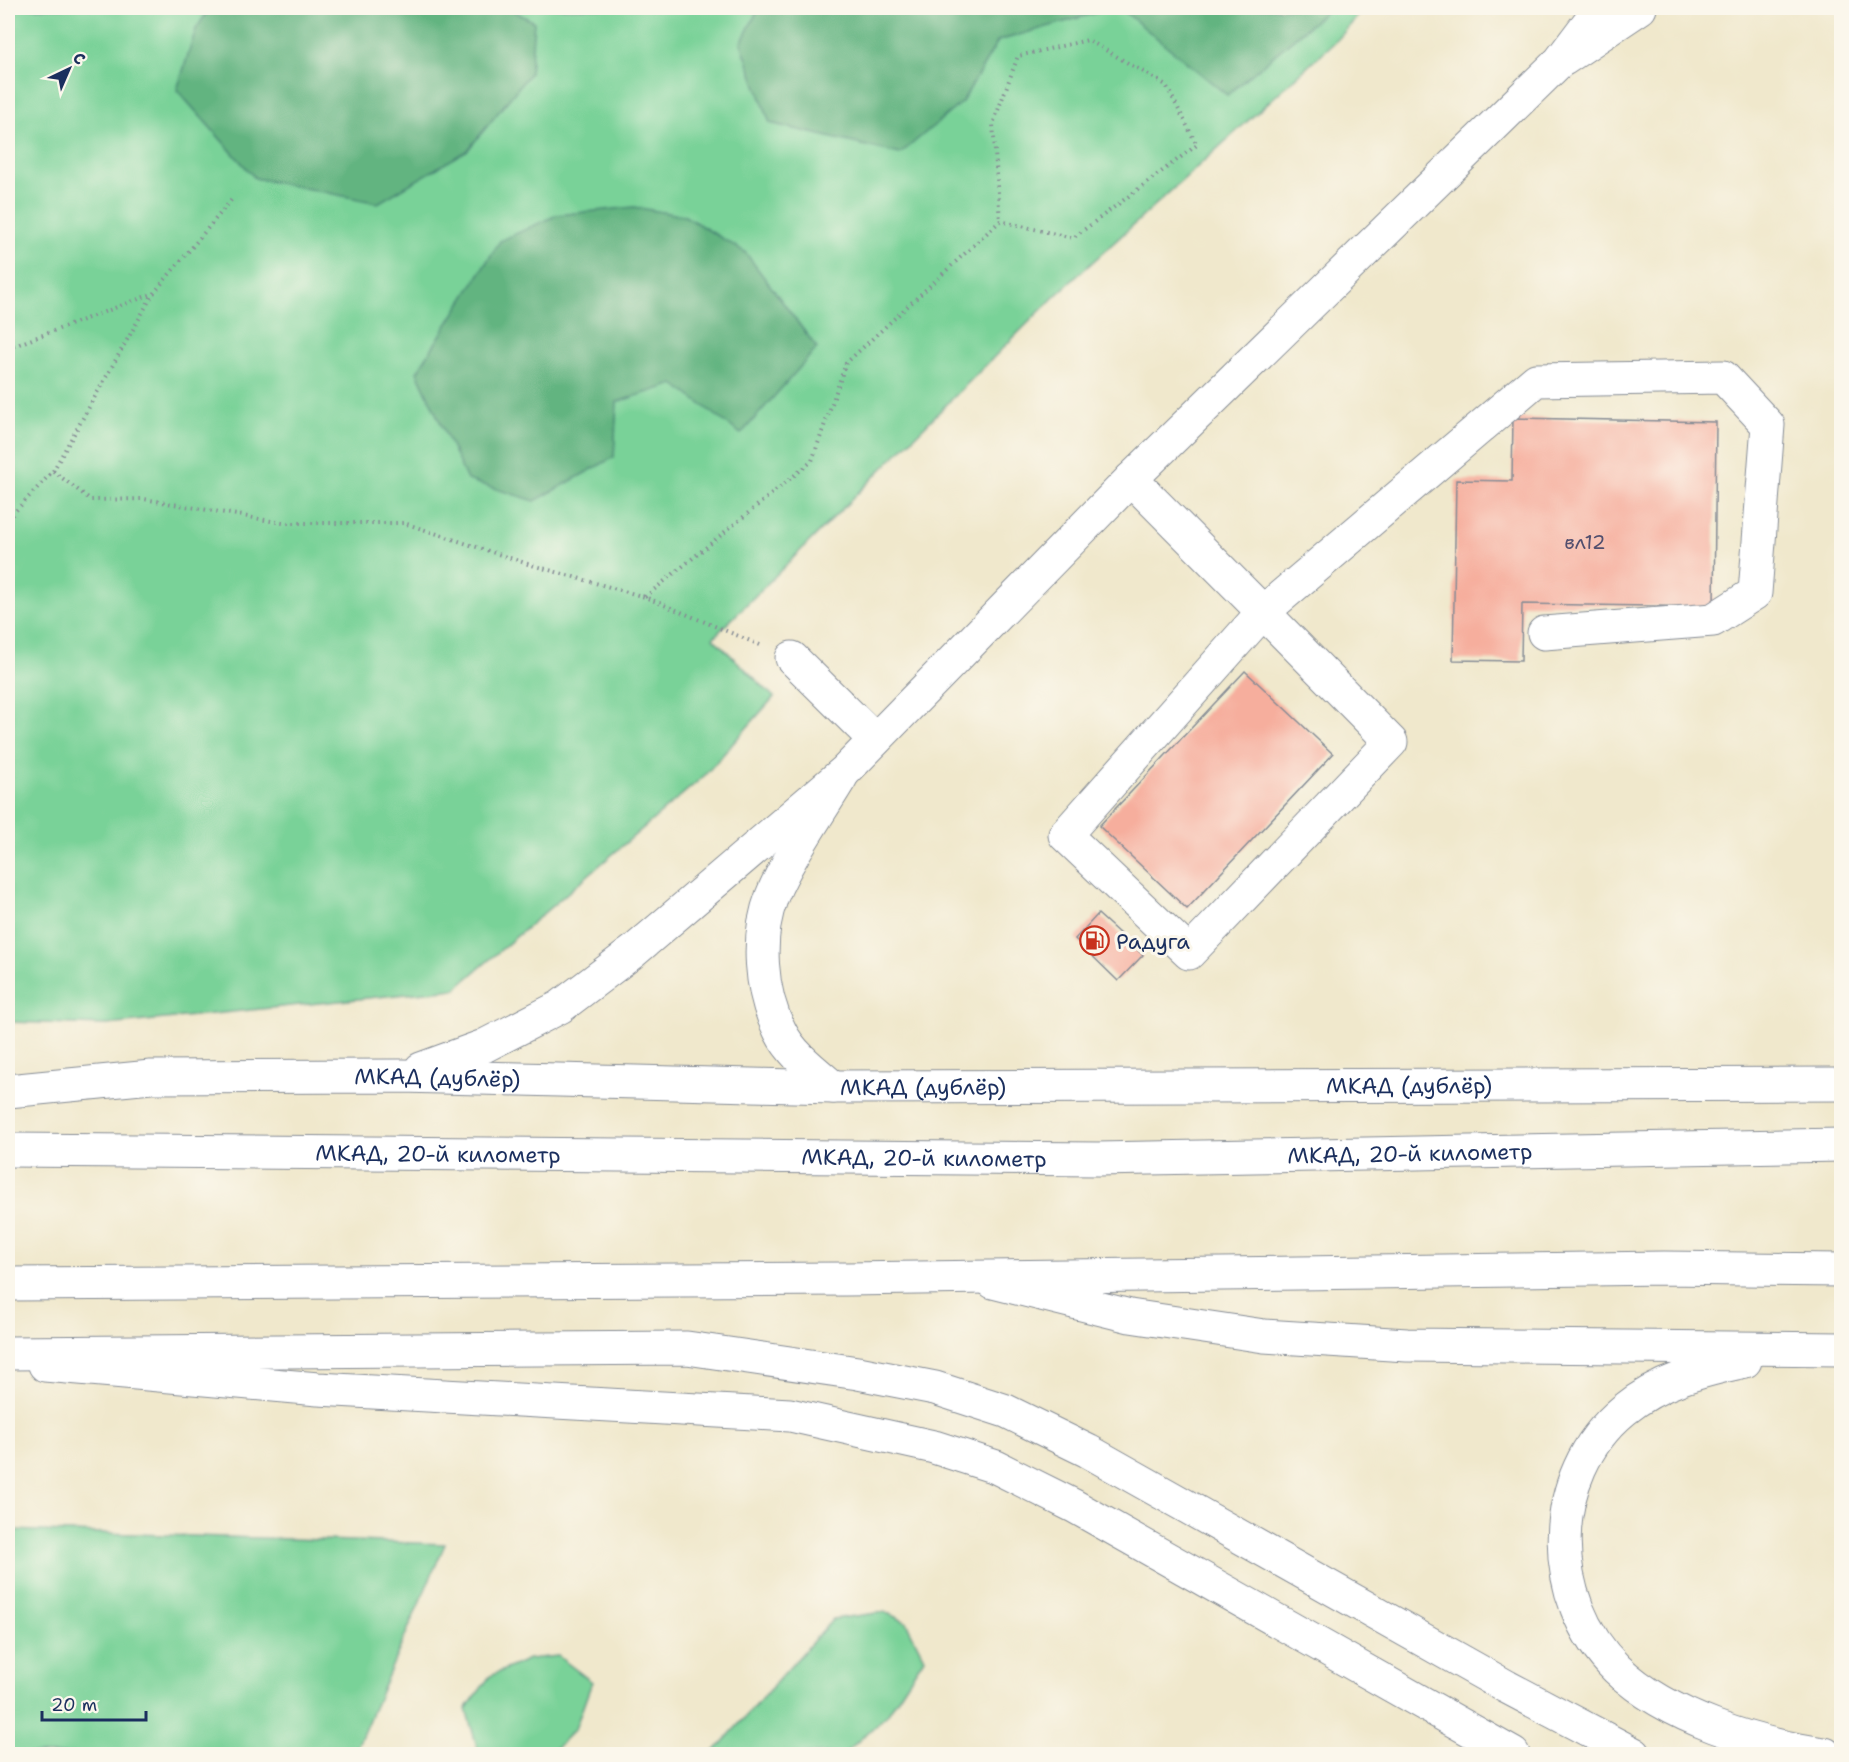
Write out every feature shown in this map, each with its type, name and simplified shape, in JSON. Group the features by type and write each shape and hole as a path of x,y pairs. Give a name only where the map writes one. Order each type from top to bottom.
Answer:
{"main road":[{"path":"402,1076 484,1047 560,1007 634,951 845,771 1131,479 1560,61 1600,8"},
{"path":"1560,61 1640,8"},
{"path":"1131,479 1263,612 1391,742 1189,953 1065,835 1263,612 1536,380 1723,377 1768,425 1755,593 1713,620 1544,633"},
{"path":"792,658 875,740"},
{"path":"833,1087 803,1062 780,1032 769,1004 763,964 763,927 772,896 845,771"},
{"name":"МКАД (дублёр)","path":"8,1091 152,1077 402,1076 833,1087 1842,1084"},
{"name":"МКАД, 20-й километр","path":"8,1150 1098,1159 1842,1145"},
{"path":"8,1284 970,1277 1664,1268 1842,1270"},
{"path":"970,1277 1130,1316 1264,1336 1407,1345 1842,1349"},
{"path":"8,1353 687,1348 858,1373 935,1388 1006,1411 1088,1451 1507,1687 1634,1755"},
{"path":"1802,1348 1704,1370 1661,1385 1624,1410 1595,1440 1574,1479 1564,1526 1567,1581 1591,1639 1618,1670 1665,1703 1721,1729 1785,1749 1825,1755"},
{"path":"8,1362 318,1389 790,1415 934,1446 996,1467 1074,1506 1513,1755"}],"path":[{"path":"1088,40 1166,85 1197,145 1073,238 1000,221 993,124 1018,56 1088,40"},
{"path":"8,519 53,471 153,294 233,198"},
{"path":"645,597 812,461 846,363 1000,221"},
{"path":"8,348 153,294"},
{"path":"53,471 91,500 144,499 284,523 404,523 528,564 645,597 792,658"}],"green space":[{"path":"8,8 1365,8 1338,39 1054,297 713,638 774,697 704,776 455,989 107,1025 8,1022"},
{"path":"210,8 508,8 534,22 530,73 468,150 378,203 255,178 177,90 196,29"},
{"path":"759,8 1113,8 998,41 962,102 900,154 770,123 741,43"},
{"path":"1120,8 1330,8 1227,95"},
{"path":"634,207 685,216 745,252 817,348 741,434 674,384 617,402 614,457 535,501 467,480 417,372 500,241 557,215"},
{"path":"8,1530 445,1544 354,1754 8,1754"},
{"path":"885,1612 906,1622 924,1658 887,1715 844,1754 712,1754 833,1619"},
{"path":"558,1656 592,1682 575,1729 550,1754 487,1754 478,1750 466,1709 490,1676 529,1659"}],"building":[{"path":"1513,418 1716,422 1714,607 1522,604 1521,661 1453,660 1456,480 1512,481"},
{"path":"1245,671 1333,754 1187,909 1099,826"},
{"path":"1098,914 1143,955 1118,981 1075,939"}],"place":[{"name":"Радуга","path":"1095,941"}]}
